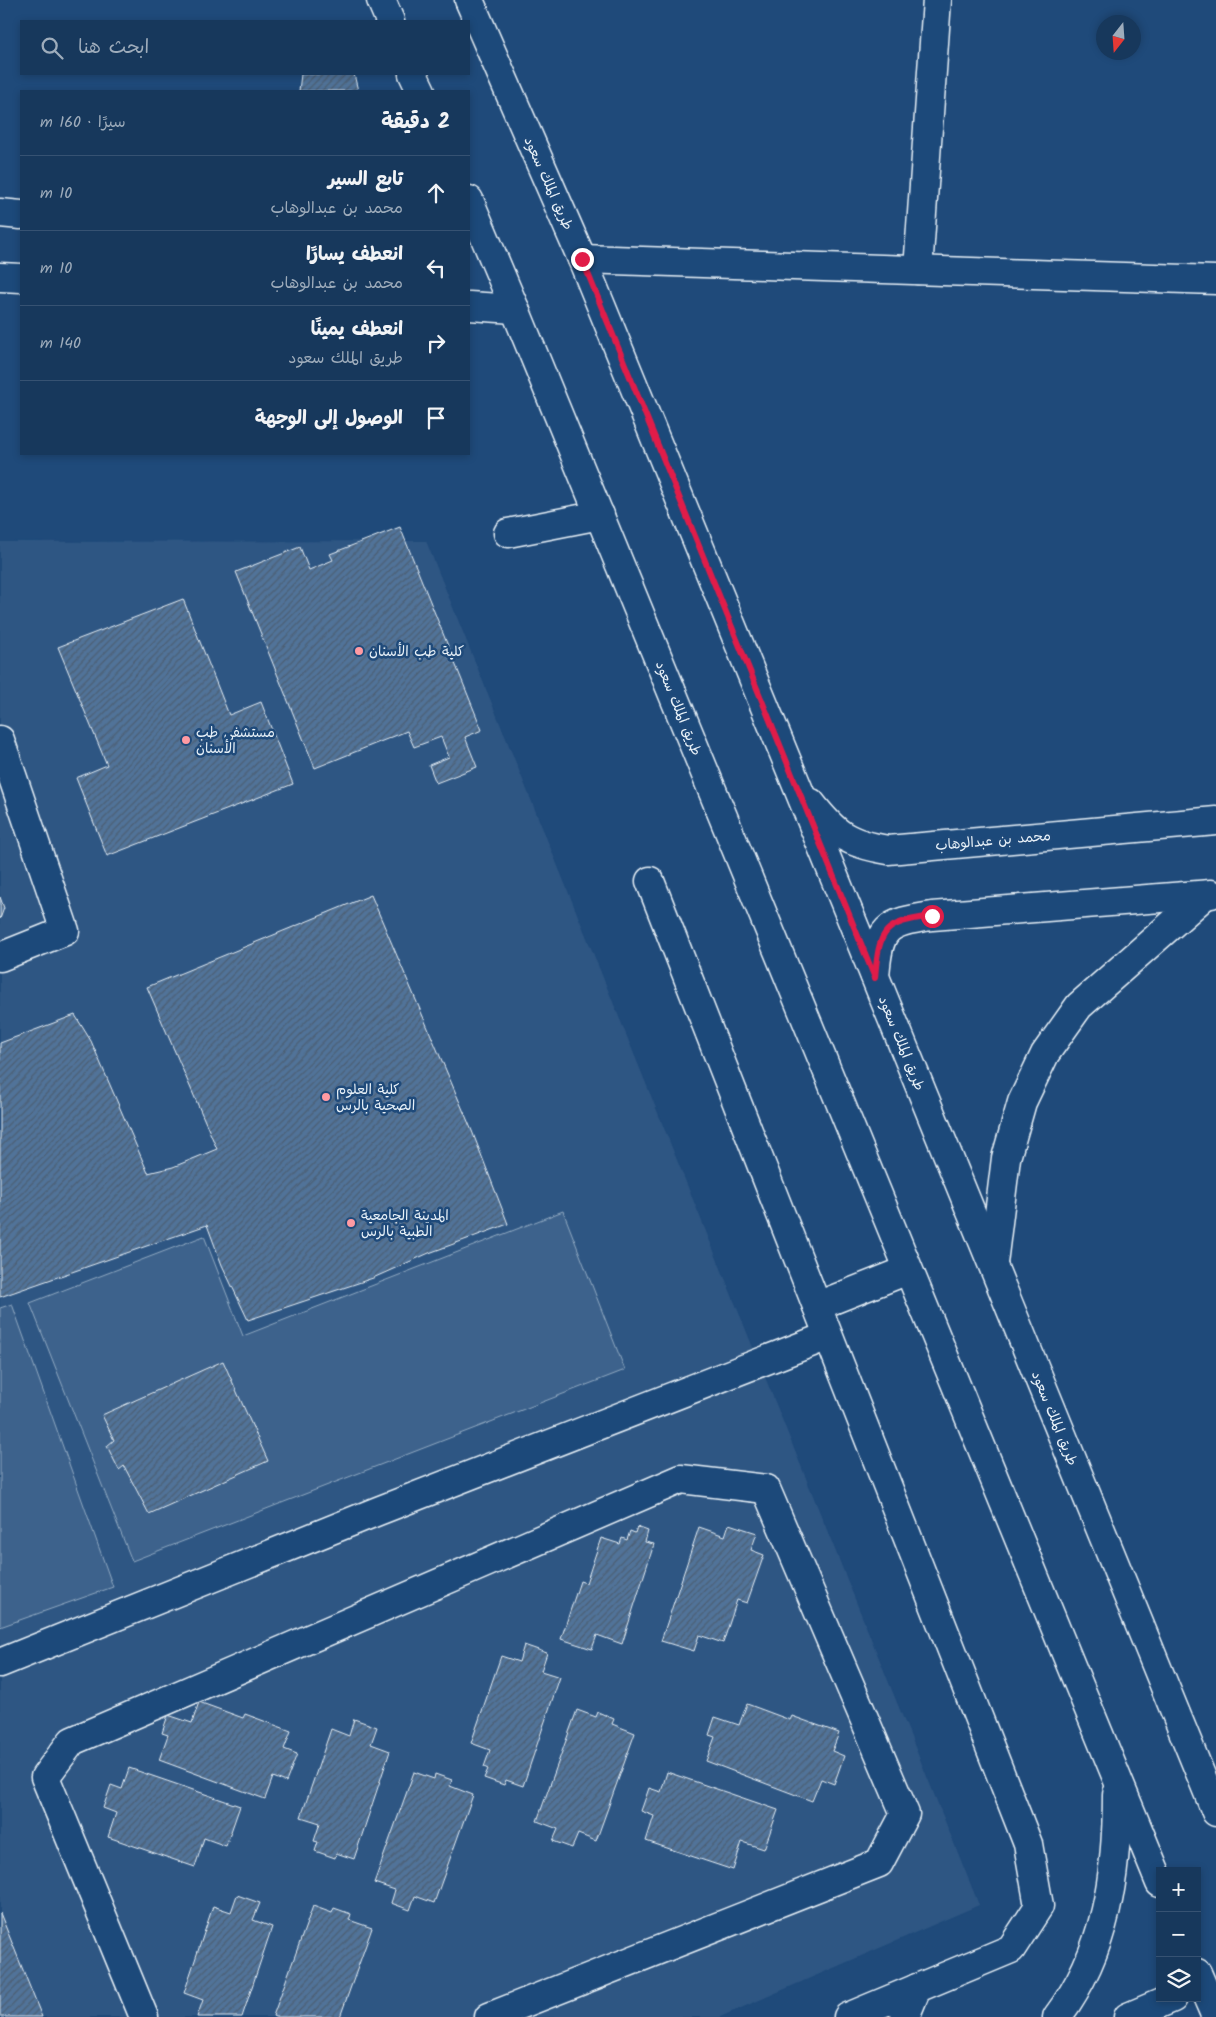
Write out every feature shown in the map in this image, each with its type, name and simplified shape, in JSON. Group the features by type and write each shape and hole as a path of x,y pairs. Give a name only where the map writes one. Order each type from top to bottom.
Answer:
{"street":[{"path":"381,0 390,20"},
{"name":"طريق الملك سعود","path":"469,0 582,259 1216,1812"},
{"path":"918,270 937,0"},
{"path":"413,75 421,90"},
{"name":"طريق الملك سعود","path":"470,205 478,243 515,309 1116,1780 1156,1874"},
{"path":"0,214 20,215"},
{"path":"582,259 1216,280"},
{"path":"0,277 20,278"},
{"path":"470,306 515,309"},
{"path":"508,533 600,515"},
{"path":"0,740 65,931 0,957"},
{"name":"محمد بن عبدالوهاب","path":"796,785 831,828 859,845 888,850 1216,821"},
{"path":"650,880 1028,1844 1039,1906 1011,1949 848,2017"},
{"path":"875,978 877,948 885,931 900,921 932,916 1210,894"},
{"path":"992,1264 1006,1158 1022,1102 1045,1054 1080,1006 1210,894"},
{"path":"817,1306 908,1270"},
{"path":"0,1663 378,1511 828,1336"},
{"path":"144,2017 45,1777 72,1741 681,1479 766,1489 905,1814 879,1862 489,2017"},
{"path":"1057,2017 1068,2002 1094,1952 1109,1902 1117,1845 1116,1780"},
{"path":"1201,1986 1216,2017"},
{"path":"905,2017 917,1988"},
{"path":"1128,2017 1164,2002"}],"shaded area":[{"name":"المدينة الجامعية الطبية بالرس","path":"426,541 979,1905 720,2017 0,2017 0,542"},
{"path":"563,1211 625,1370 132,1561 30,1303 204,1236 243,1336"},
{"path":"12,1304 113,1587 0,1627 0,1308"}],"building":[{"path":"301,75 354,75 358,90 299,90"},
{"name":"كلية طب الأسنان","path":"400,527 482,730 465,737 477,767 436,783 429,765 449,757 441,737 414,747 407,731 315,768 236,572 300,547 309,570 333,560 330,554"},
{"name":"مستشفى طب الأسنان","path":"183,599 229,715 261,702 293,784 107,856 76,778 107,765 58,647"},
{"name":"كلية العلوم الصحية بالرس","path":"371,895 472,1131 508,1224 429,1253 373,1278 248,1320 222,1265 207,1225 0,1297 0,1043 75,1015 91,1041 148,1173 173,1167 217,1149 147,987"},
{"path":"0,897 4,908 0,919"},
{"path":"223,1361 268,1461 149,1514 124,1466 119,1470 107,1446 114,1440 102,1415"},
{"path":"729,1524 757,1533 751,1550 764,1555 747,1603 737,1600 723,1643 699,1635 694,1651 661,1641 699,1527 725,1536"},
{"path":"637,1527 648,1531 645,1542 654,1544 622,1644 597,1635 592,1649 561,1639 580,1581 586,1583 601,1538 620,1544 622,1538 627,1540 630,1531 635,1533"},
{"path":"524,1645 547,1653 541,1671 560,1677 523,1786 506,1780 504,1785 484,1778 488,1769 484,1767 490,1750 471,1743 501,1656 519,1662"},
{"path":"199,1702 243,1718 245,1714 291,1731 284,1749 297,1754 286,1782 273,1777 265,1799 159,1760 168,1735 162,1733 168,1715 192,1723"},
{"path":"747,1704 790,1720 792,1716 839,1733 832,1751 844,1756 834,1784 821,1779 812,1801 706,1761 715,1737 709,1735 715,1717 739,1725"},
{"path":"577,1710 596,1717 598,1712 614,1719 612,1724 635,1733 596,1841 578,1834 572,1848 553,1841 558,1829 537,1821"},
{"path":"354,1719 377,1727 371,1744 390,1751 354,1859 336,1853 335,1858 315,1851 318,1842 314,1841 320,1823 301,1817 331,1729 349,1736"},
{"path":"129,1768 240,1806 226,1846 204,1838 195,1867 108,1837 116,1813 103,1808 111,1785 122,1789"},
{"path":"414,1772 434,1779 435,1774 452,1780 450,1786 473,1795 434,1903 415,1896 410,1910 391,1903 395,1890 374,1883"},
{"path":"667,1772 778,1810 764,1849 742,1842 733,1870 646,1841 654,1816 641,1811 649,1788 661,1792"},
{"path":"237,1895 260,1903 253,1920 272,1927 242,2017 197,2017 203,2000 184,1993 213,1906 231,1912"},
{"path":"313,1906 332,1913 334,1908 351,1914 349,1920 372,1928 340,2017 275,2017 273,2016"},
{"path":"0,1913 42,2017 0,2017"}],"place":[{"name":"كلية طب الأسنان","path":"359,651"},
{"name":"مستشفى طب الأسنان","path":"186,740"},
{"name":"كلية العلوم الصحية بالرس","path":"326,1097"},
{"name":"المدينة الجامعية الطبية بالرس","path":"351,1223"}],"route":[{"path":"582,259 875,978 877,948 885,931 900,921 932,916"}]}
